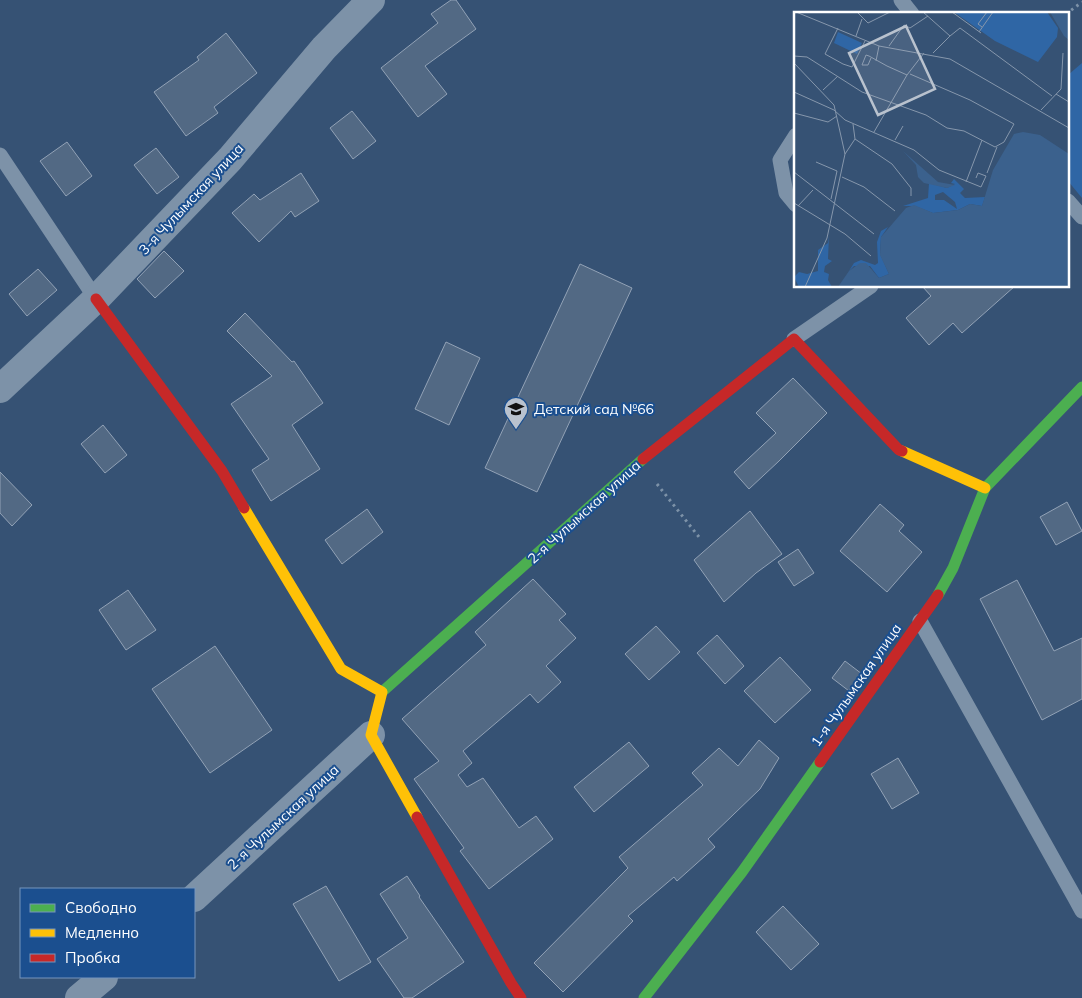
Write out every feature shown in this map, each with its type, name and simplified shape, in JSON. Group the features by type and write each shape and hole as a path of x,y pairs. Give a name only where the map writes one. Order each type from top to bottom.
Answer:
{"street":[{"name":"3-я Чулымская улица","path":"0,389 96,299 230,159 324,48 371,0"},
{"path":"96,299 222,471 341,669 382,692 371,735 510,983 521,998"},
{"path":"794,338 899,450 985,488"},
{"name":"2-я Чулымская улица","path":"382,692 639,462 794,338"},
{"name":"1-я Чулымская улица","path":"644,998 742,872 920,622 953,568 985,488 1082,387"},
{"name":"2-я Чулымская улица","path":"195,897 371,735"},
{"path":"79,998 103,978"}],"lane":[{"path":"901,0 910,12"},
{"path":"794,138 780,160 786,193 794,203"},
{"path":"0,155 96,299"},
{"path":"1070,202 1082,217"},
{"path":"794,338 866,288"},
{"path":"920,622 1082,912"}],"path":[{"path":"1069,12 1082,2"},
{"path":"639,462 699,537"}],"shaded area":[{"path":"1082,63 1082,198 1070,183 1070,73"}],"building":[{"path":"451,0 456,0 476,29 425,66 447,94 418,117 381,68 438,23 431,14"},
{"path":"226,33 257,73 214,107 218,113 186,136 154,92 199,60 197,57"},
{"path":"352,111 376,141 353,159 330,128"},
{"path":"67,142 92,176 66,196 40,161"},
{"path":"156,148 179,177 157,194 134,165"},
{"path":"301,173 319,201 295,217 291,211 259,242 232,213 254,194 260,200"},
{"path":"164,251 184,271 155,298 137,279"},
{"path":"580,264 632,288 537,492 485,468"},
{"path":"38,269 57,290 27,316 9,294"},
{"path":"924,288 1013,288 962,333 953,323 929,345 906,318 931,296"},
{"path":"245,313 292,362 294,361 323,403 292,425 320,469 271,501 252,470 269,459 231,404 272,376 227,331"},
{"path":"446,342 480,358 449,425 415,409"},
{"path":"793,378 827,413 749,489 734,472 776,433 756,413"},
{"path":"103,425 127,455 105,473 81,444"},
{"path":"0,472 32,505 12,526 0,513"},
{"path":"1067,502 1082,531 1056,545 1040,517"},
{"path":"880,504 904,525 899,531 922,552 887,592 840,551"},
{"path":"367,509 383,532 342,564 325,540"},
{"path":"750,511 782,554 756,573 724,602 694,560"},
{"path":"798,549 814,573 794,586 778,562"},
{"path":"533,579 566,614 559,620 576,638 546,666 561,682 538,703 530,694 463,751 472,763 458,775 467,787 483,778 519,828 536,816 553,839 489,889 460,851 464,848 414,779 439,761 402,719 486,645 475,632"},
{"path":"1017,580 1054,651 1082,638 1082,699 1042,720 980,599"},
{"path":"128,590 156,630 126,650 99,610"},
{"path":"656,626 680,652 649,680 625,654"},
{"path":"717,635 744,666 725,684 697,653"},
{"path":"215,646 272,730 210,773 152,689"},
{"path":"780,657 811,690 775,723 744,691"},
{"path":"845,661 862,674 849,691 832,678"},
{"path":"759,740 779,758 760,789 708,839 715,847 677,881 674,877 628,916 633,921 563,992 534,963 628,868 619,857 703,785 692,773 719,748 738,766"},
{"path":"629,742 649,766 594,812 574,787"},
{"path":"898,758 919,793 892,809 871,774"},
{"path":"407,876 419,897 464,962 412,998 404,998 377,959 408,938 380,894"},
{"path":"326,886 371,962 339,981 293,904"},
{"path":"783,906 819,944 791,970 756,932"}],"traffic: fast":[{"path":"938,595 953,568 985,488 1082,387"},
{"path":"382,692 643,459"},
{"path":"644,998 742,872 820,762"}],"traffic: slow":[{"path":"902,451 985,488"},
{"path":"244,508 341,669 382,692 371,735 417,817"}],"traffic: jam":[{"path":"96,299 222,471 244,508"},
{"path":"643,459 794,339 902,451"},
{"path":"820,762 938,595"},
{"path":"417,817 521,998"}],"place":[{"name":"Детский сад №66","path":"516,430"}]}
